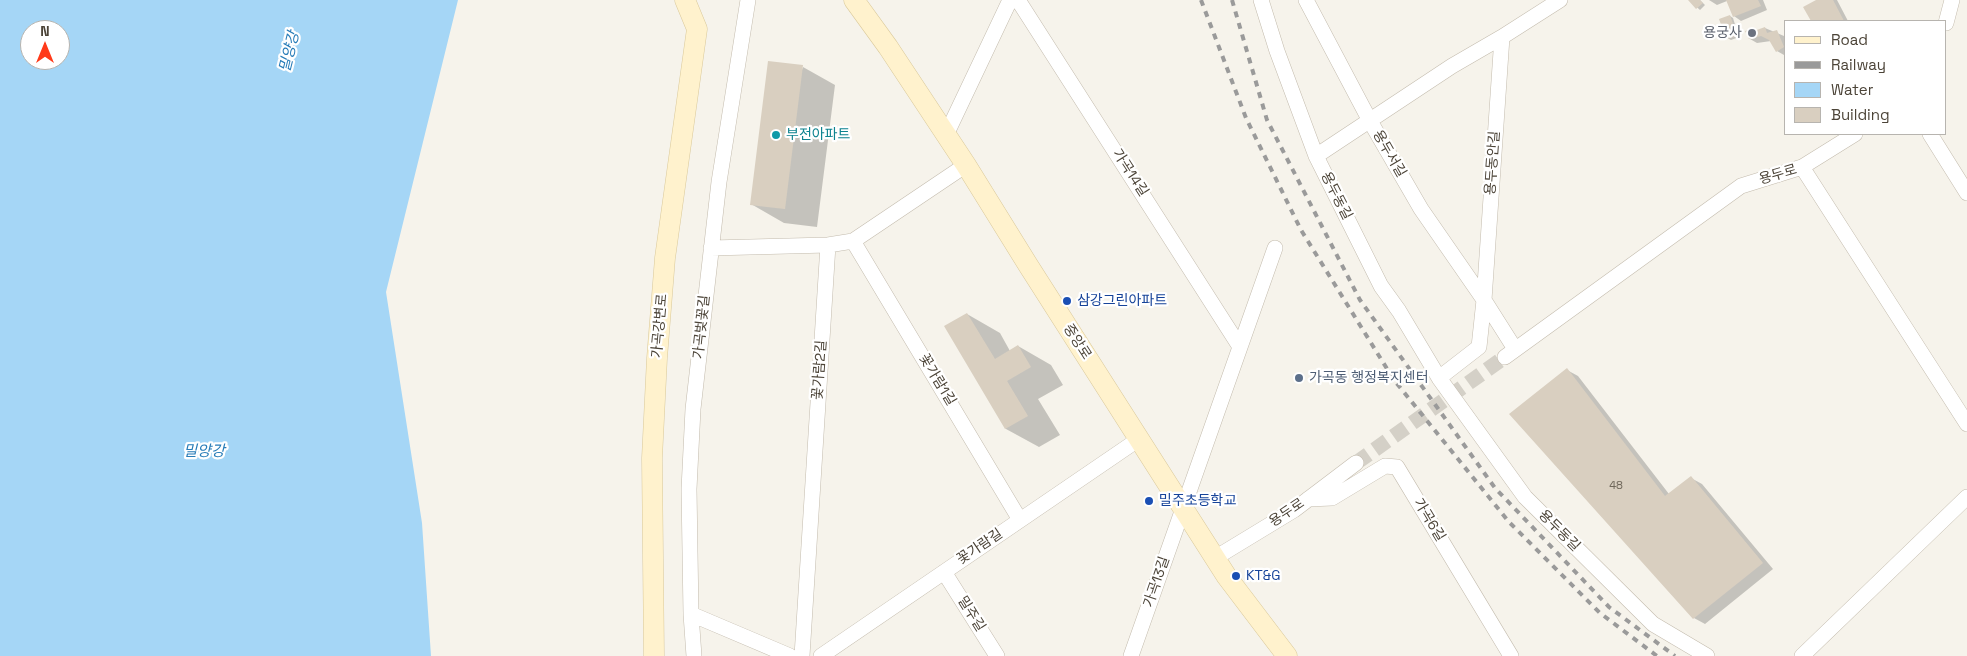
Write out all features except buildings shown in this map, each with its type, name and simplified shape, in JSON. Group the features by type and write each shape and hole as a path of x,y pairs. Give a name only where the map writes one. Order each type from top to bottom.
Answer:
{"main road":[{"path":"685,0 697,29"},
{"name":"가곡강변로","path":"654,656 652,458 657,358 666,258 701,0"},
{"name":"중앙로","path":"854,0 888,46 946,134 1227,577 1287,656"}],"street":[{"name":"가곡벚꽃길","path":"694,656 688,489 693,409 718,182 748,0"},
{"path":"946,134 1010,0"},
{"name":"가곡14길","path":"1018,0 1240,346"},
{"name":"용두동길","path":"1261,0 1277,51 1316,156 1381,286 1399,311 1439,378 1525,497 1653,624 1707,656"},
{"name":"용두서길","path":"1306,0 1370,121 1421,209 1484,300"},
{"path":"1316,156 1452,66 1560,0"},
{"path":"1947,20 1952,0"},
{"name":"용두동안길","path":"1484,300 1502,37"},
{"path":"1802,167 1853,135"},
{"path":"1931,135 1967,193"},
{"path":"711,248 828,245 853,241 966,165"},
{"name":"용두로","path":"1484,300 1510,353 1741,186 1802,167 1967,424"},
{"name":"꽃가람1길","path":"853,241 1020,520"},
{"name":"꽃가람2길","path":"802,656 828,245"},
{"path":"1183,507 1275,248"},
{"path":"1439,378 1479,347 1484,300"},
{"name":"꽃가람길","path":"820,656 1139,439"},
{"name":"용두로","path":"1215,558 1294,510 1356,463"},
{"name":"가곡6길","path":"1308,499 1332,498 1385,466 1397,468 1511,656"},
{"path":"1802,656 1967,497"},
{"name":"가곡13길","path":"1131,656 1183,507"},
{"name":"밀주길","path":"944,572 997,656"},
{"path":"691,614 790,656"}],"water":[{"name":"밀양강","path":"0,0 458,0 386,292 422,523 431,656 0,656"}],"tunnel":[{"path":"1356,463 1505,357"}],"railway":[{"path":"1201,0 1246,118 1301,230 1394,380 1509,522 1600,613 1657,656"},
{"path":"1232,0 1267,120 1360,300 1495,488 1609,607 1675,656"}],"place":[{"name":"용궁사","path":"1752,33"},
{"name":"부전아파트","path":"776,135"},
{"name":"삼강그린아파트","path":"1067,301"},
{"name":"가곡동 행정복지센터","path":"1299,378"},
{"name":"밀주초등학교","path":"1149,501"},
{"name":"KT&G","path":"1236,576"}]}
